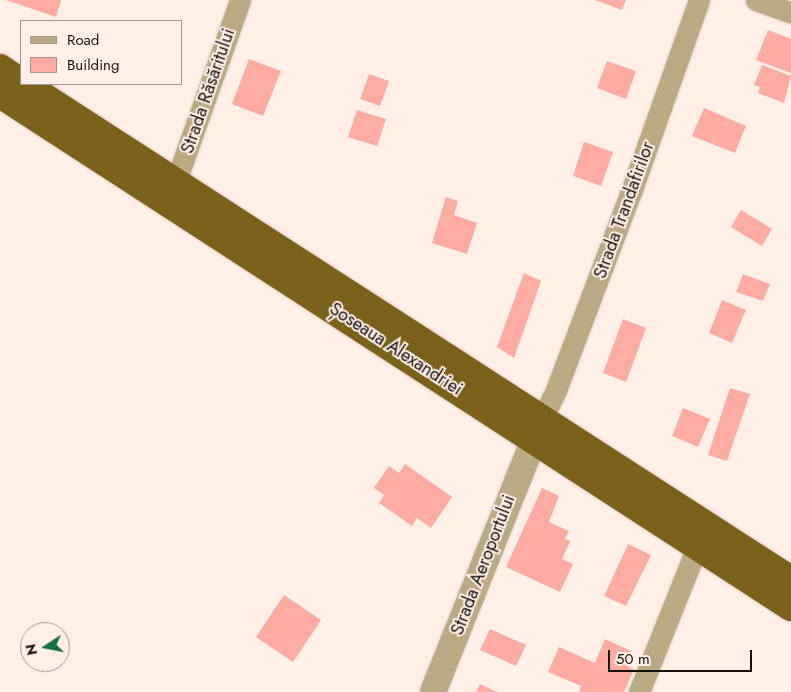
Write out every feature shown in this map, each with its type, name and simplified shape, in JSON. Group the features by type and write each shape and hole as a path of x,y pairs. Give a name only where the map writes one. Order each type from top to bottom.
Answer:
{"highway":[{"path":"0,68 20,81"},
{"name":"Șoseaua Alexandriei","path":"26,85 176,181 537,428 698,547 791,607"},
{"name":"Șoseaua Alexandriei","path":"0,94 537,428 791,580"}],"street":[{"name":"Strada Răsăritului","path":"176,181 240,0"},
{"name":"Strada Trandafirilor","path":"537,428 556,390 628,201 699,0"},
{"path":"756,0 791,14"},
{"name":"Strada Aeroportului","path":"432,692 537,428"},
{"path":"639,692 698,547"}],"building":[{"path":"6,0 61,0 56,17"},
{"path":"595,0 626,0 622,10"},
{"path":"768,30 791,39 791,73 756,60"},
{"path":"249,59 281,71 263,116 232,104"},
{"path":"607,61 636,71 626,99 597,88"},
{"path":"762,65 791,76 784,103 758,93 760,87 754,85"},
{"path":"369,74 389,81 380,106 360,99"},
{"path":"704,108 746,126 735,153 692,136"},
{"path":"357,110 386,119 377,146 348,137"},
{"path":"584,142 613,152 601,186 573,176"},
{"path":"446,197 458,201 454,215 477,223 467,254 432,243"},
{"path":"741,210 772,229 762,246 731,227"},
{"path":"524,273 541,281 514,358 497,347"},
{"path":"743,274 770,284 763,301 736,292"},
{"path":"722,300 746,310 732,343 709,333"},
{"path":"623,319 646,328 626,382 603,373"},
{"path":"730,388 750,394 727,461 708,455"},
{"path":"683,408 710,419 698,447 672,436"},
{"path":"405,464 452,497 431,528 417,518 412,526 379,503 384,495 374,488 389,466 399,473"},
{"path":"542,488 559,496 549,522 569,531 565,539 570,541 562,559 573,564 560,592 506,567"},
{"path":"628,544 651,555 626,606 604,596"},
{"path":"284,595 321,620 293,662 256,637"},
{"path":"490,629 526,645 516,666 480,650"},
{"path":"605,639 631,651 625,665 634,669 624,692 579,692 581,686 548,672 559,647 595,663"},
{"path":"480,684 497,692 476,692"}]}
